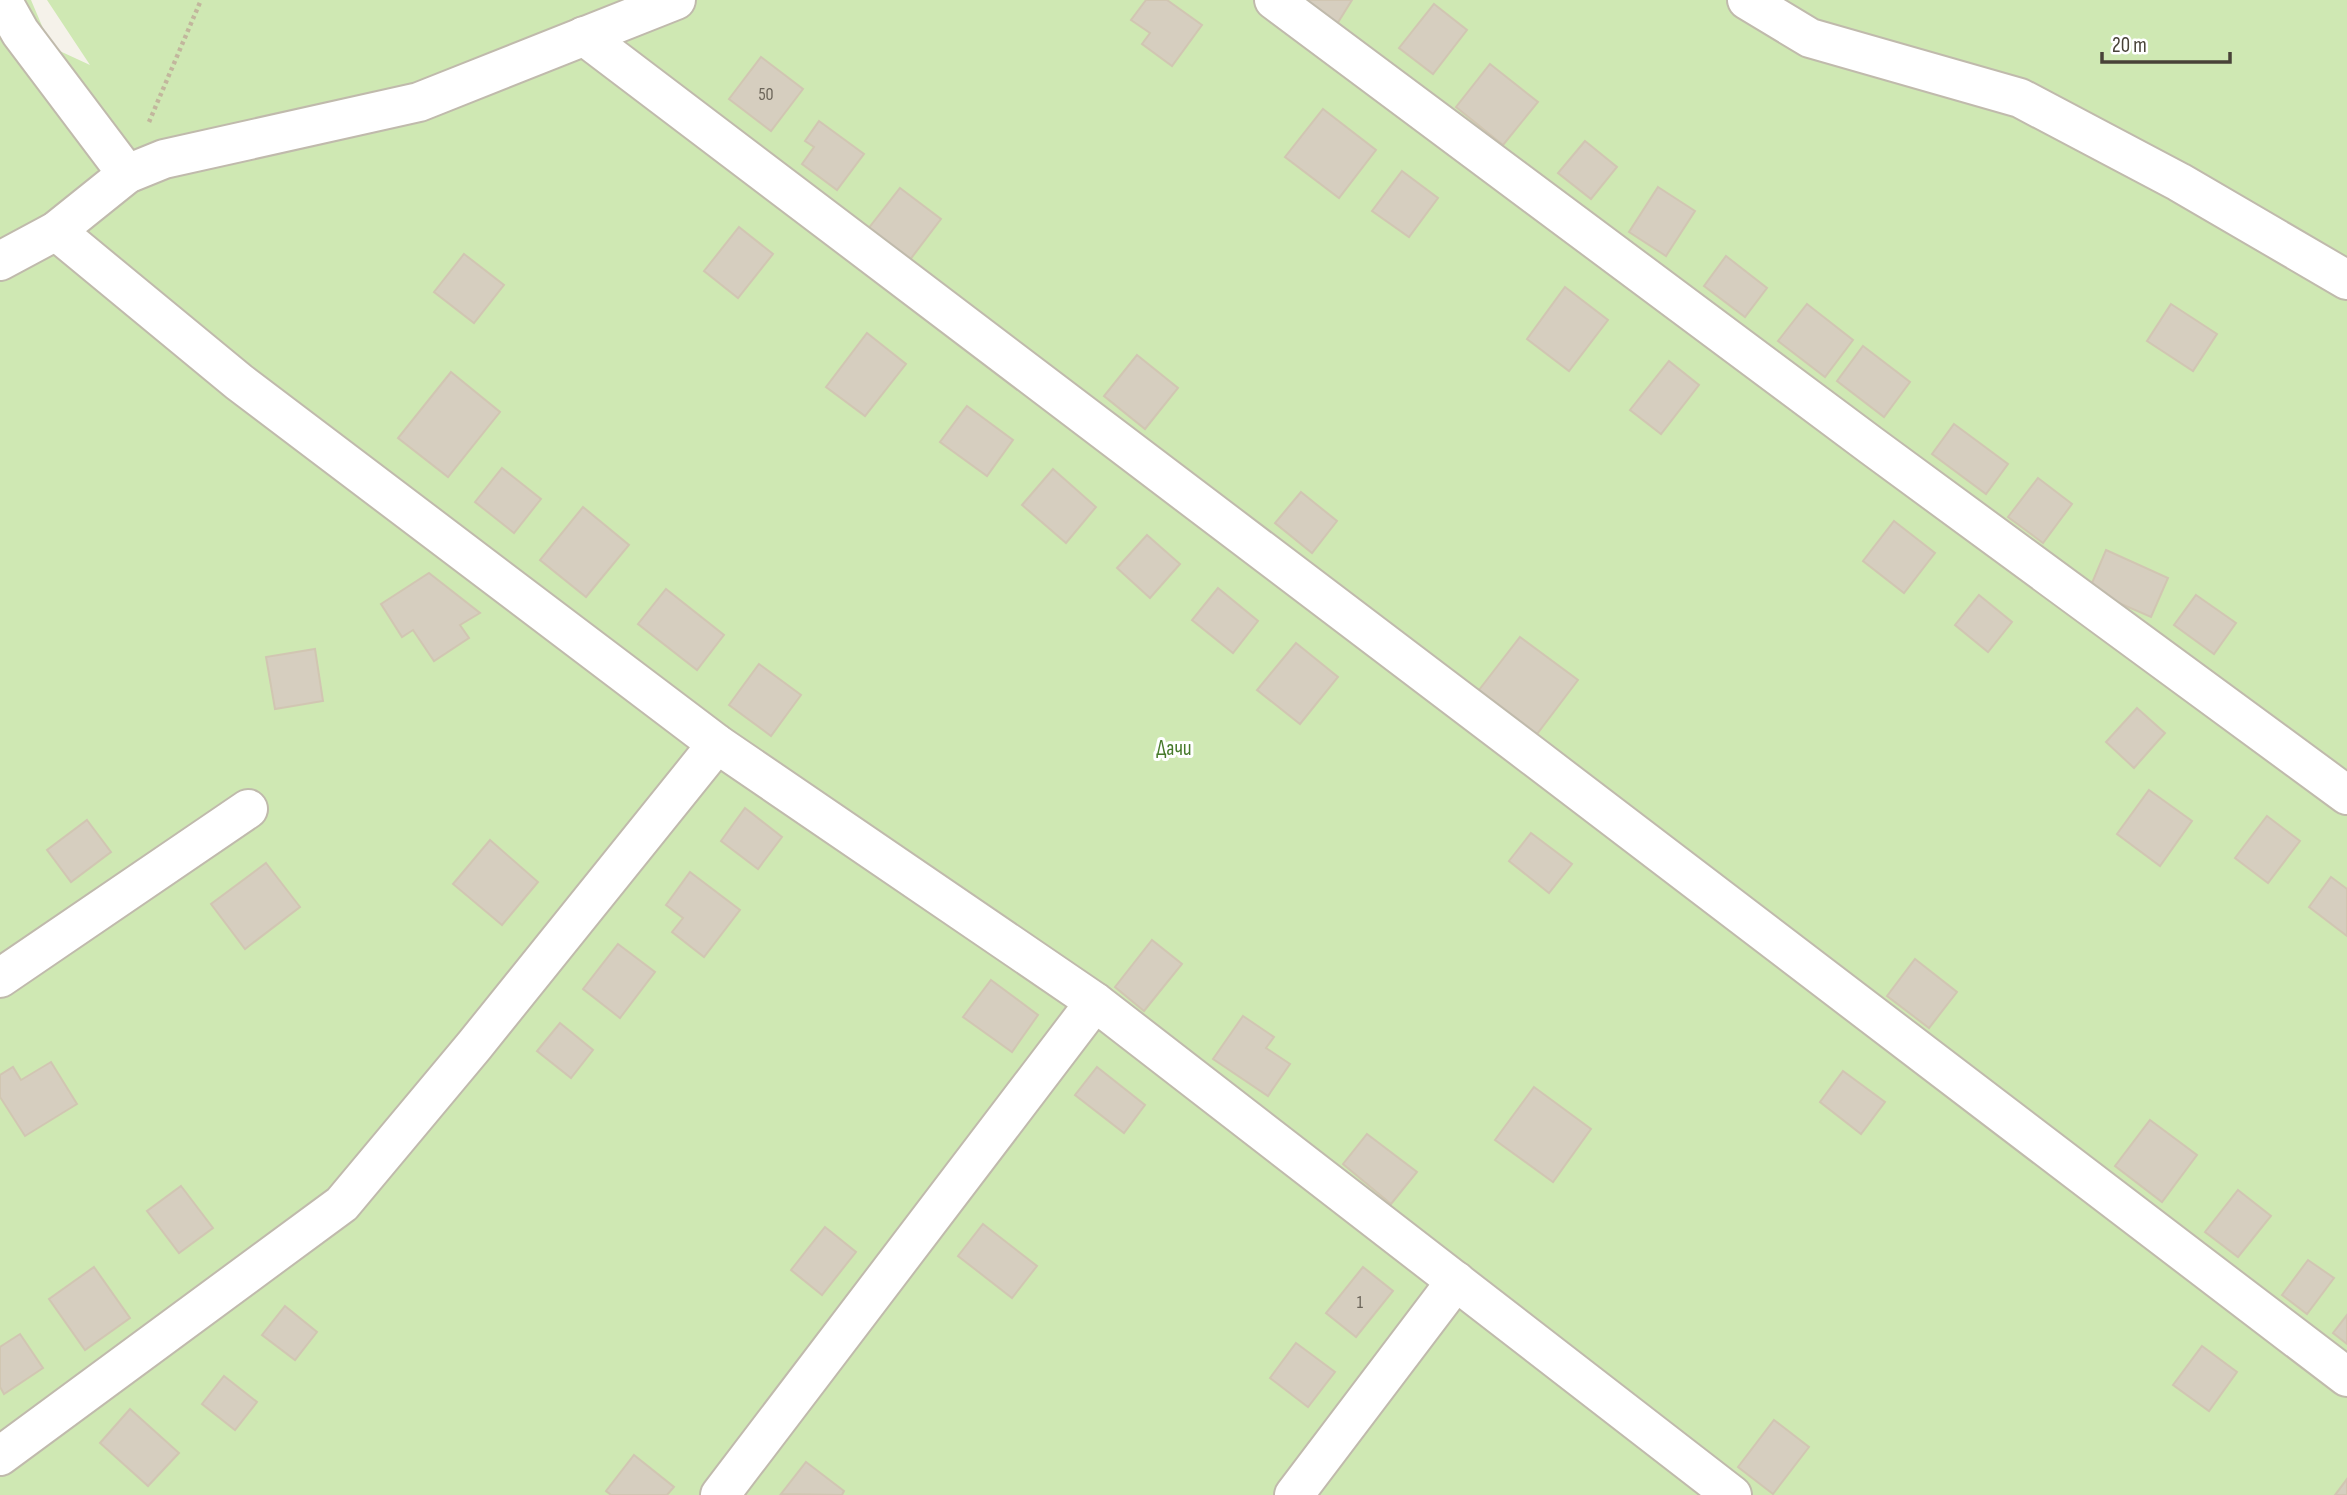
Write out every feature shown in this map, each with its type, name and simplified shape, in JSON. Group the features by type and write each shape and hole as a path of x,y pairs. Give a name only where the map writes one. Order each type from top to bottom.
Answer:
{"lane":[{"path":"2,0 20,32 127,174"},
{"path":"0,261 56,231 127,174 164,159 419,102 676,0"},
{"path":"1274,0 1872,446 2347,795"},
{"path":"1747,0 1810,37 2020,99 2179,182 2347,280"},
{"path":"584,36 1500,730 2347,1377"},
{"path":"56,231 239,382 718,744 1095,1002 1732,1495"},
{"path":"0,1456 342,1203 474,1046 718,744"},
{"path":"0,978 248,809"},
{"path":"720,1495 1095,1002"},
{"path":"1294,1495 1457,1281"}],"path":[{"path":"127,174 201,0"}],"green space":[{"name":"Дачи","path":"0,0 31,0 51,47 90,65 47,0 2347,0 2347,1495 0,1495"}],"building":[{"path":"1146,0 1167,0 1202,25 1172,66 1142,44 1150,33 1131,20"},
{"path":"1305,0 1352,0 1337,24"},
{"path":"1434,4 1467,30 1433,74 1399,48"},
{"path":"761,57 803,89 771,131 729,99"},
{"path":"1490,64 1538,102 1503,145 1456,107"},
{"path":"1323,109 1376,150 1339,198 1285,157"},
{"path":"819,121 864,154 837,190 802,164 814,147 805,141"},
{"path":"1585,141 1617,167 1591,199 1558,173"},
{"path":"1402,171 1438,198 1409,237 1372,211"},
{"path":"1658,187 1695,211 1666,256 1629,232"},
{"path":"900,188 941,219 909,261 868,229"},
{"path":"739,227 773,254 738,298 704,271"},
{"path":"464,254 504,285 474,323 434,292"},
{"path":"1726,256 1767,288 1745,317 1704,286"},
{"path":"1565,287 1608,320 1569,371 1527,339"},
{"path":"1807,304 1853,340 1825,377 1778,341"},
{"path":"2171,304 2217,334 2193,371 2147,341"},
{"path":"867,333 906,364 865,416 826,387"},
{"path":"1863,346 1910,382 1884,417 1837,381"},
{"path":"1137,355 1178,388 1145,429 1104,396"},
{"path":"1669,361 1699,385 1661,434 1630,410"},
{"path":"451,372 500,412 448,477 398,438"},
{"path":"967,406 1013,440 987,476 940,442"},
{"path":"1954,424 2008,464 1986,494 1932,454"},
{"path":"502,468 541,499 514,533 475,502"},
{"path":"1053,469 1096,507 1066,543 1022,505"},
{"path":"2038,478 2072,504 2043,543 2008,517"},
{"path":"1301,492 1337,521 1312,553 1275,523"},
{"path":"583,507 629,545 586,597 540,560"},
{"path":"1894,521 1935,553 1904,593 1863,561"},
{"path":"1147,535 1180,564 1150,598 1117,568"},
{"path":"2106,550 2168,578 2151,617 2089,590"},
{"path":"429,573 480,613 460,625 469,638 434,661 413,630 402,637 381,604"},
{"path":"1218,588 1258,621 1233,653 1192,620"},
{"path":"666,589 724,635 697,670 638,624"},
{"path":"1979,595 2012,622 1988,652 1955,625"},
{"path":"2196,595 2236,623 2214,654 2174,625"},
{"path":"1520,637 1578,680 1537,734 1479,690"},
{"path":"1296,643 1338,677 1300,724 1257,690"},
{"path":"315,649 323,701 275,709 266,657"},
{"path":"759,664 801,695 771,736 729,705"},
{"path":"2137,708 2165,733 2134,768 2106,742"},
{"path":"2149,790 2192,821 2160,866 2117,834"},
{"path":"745,808 782,837 758,869 721,841"},
{"path":"2267,816 2300,841 2268,883 2235,858"},
{"path":"87,820 111,852 71,882 47,850"},
{"path":"1531,833 1572,864 1549,893 1509,861"},
{"path":"490,840 538,882 502,925 453,884"},
{"path":"266,863 300,907 245,949 211,904"},
{"path":"690,872 740,910 704,957 672,932 683,918 666,905"},
{"path":"2331,877 2347,889 2347,936 2309,907"},
{"path":"1152,940 1182,964 1144,1011 1115,987"},
{"path":"618,944 655,972 620,1018 583,989"},
{"path":"1915,959 1957,992 1929,1028 1887,996"},
{"path":"991,980 1038,1015 1012,1052 963,1017"},
{"path":"1243,1016 1274,1037 1266,1048 1290,1064 1268,1096 1213,1059"},
{"path":"560,1023 593,1050 571,1078 537,1051"},
{"path":"51,1062 77,1104 25,1136 0,1097 0,1075 13,1067 21,1080"},
{"path":"1097,1067 1145,1105 1124,1133 1075,1095"},
{"path":"1843,1071 1885,1102 1861,1134 1820,1102"},
{"path":"1534,1087 1591,1129 1553,1182 1495,1140"},
{"path":"2150,1120 2197,1155 2162,1202 2115,1166"},
{"path":"1367,1134 1417,1172 1391,1204 1343,1164"},
{"path":"181,1186 213,1228 179,1253 147,1211"},
{"path":"2238,1190 2271,1216 2238,1257 2205,1232"},
{"path":"983,1224 1037,1266 1012,1298 958,1256"},
{"path":"825,1227 856,1252 822,1295 791,1270"},
{"path":"2308,1260 2334,1278 2307,1314 2282,1295"},
{"path":"94,1267 130,1318 85,1350 49,1299"},
{"path":"1363,1267 1393,1291 1356,1337 1326,1313"},
{"path":"285,1306 317,1332 295,1360 262,1335"},
{"path":"2347,1315 2347,1344 2333,1333"},
{"path":"20,1334 43,1368 4,1394 0,1387 0,1347"},
{"path":"1296,1343 1335,1372 1308,1407 1270,1378"},
{"path":"2202,1346 2237,1372 2209,1411 2173,1385"},
{"path":"224,1376 257,1402 235,1430 202,1404"},
{"path":"130,1409 179,1453 148,1486 100,1443"},
{"path":"1774,1420 1809,1447 1773,1494 1738,1467"},
{"path":"634,1455 674,1487 667,1495 611,1495 606,1491"},
{"path":"806,1462 844,1491 842,1495 781,1494"},
{"path":"2347,1479 2347,1495 2335,1495"}]}
